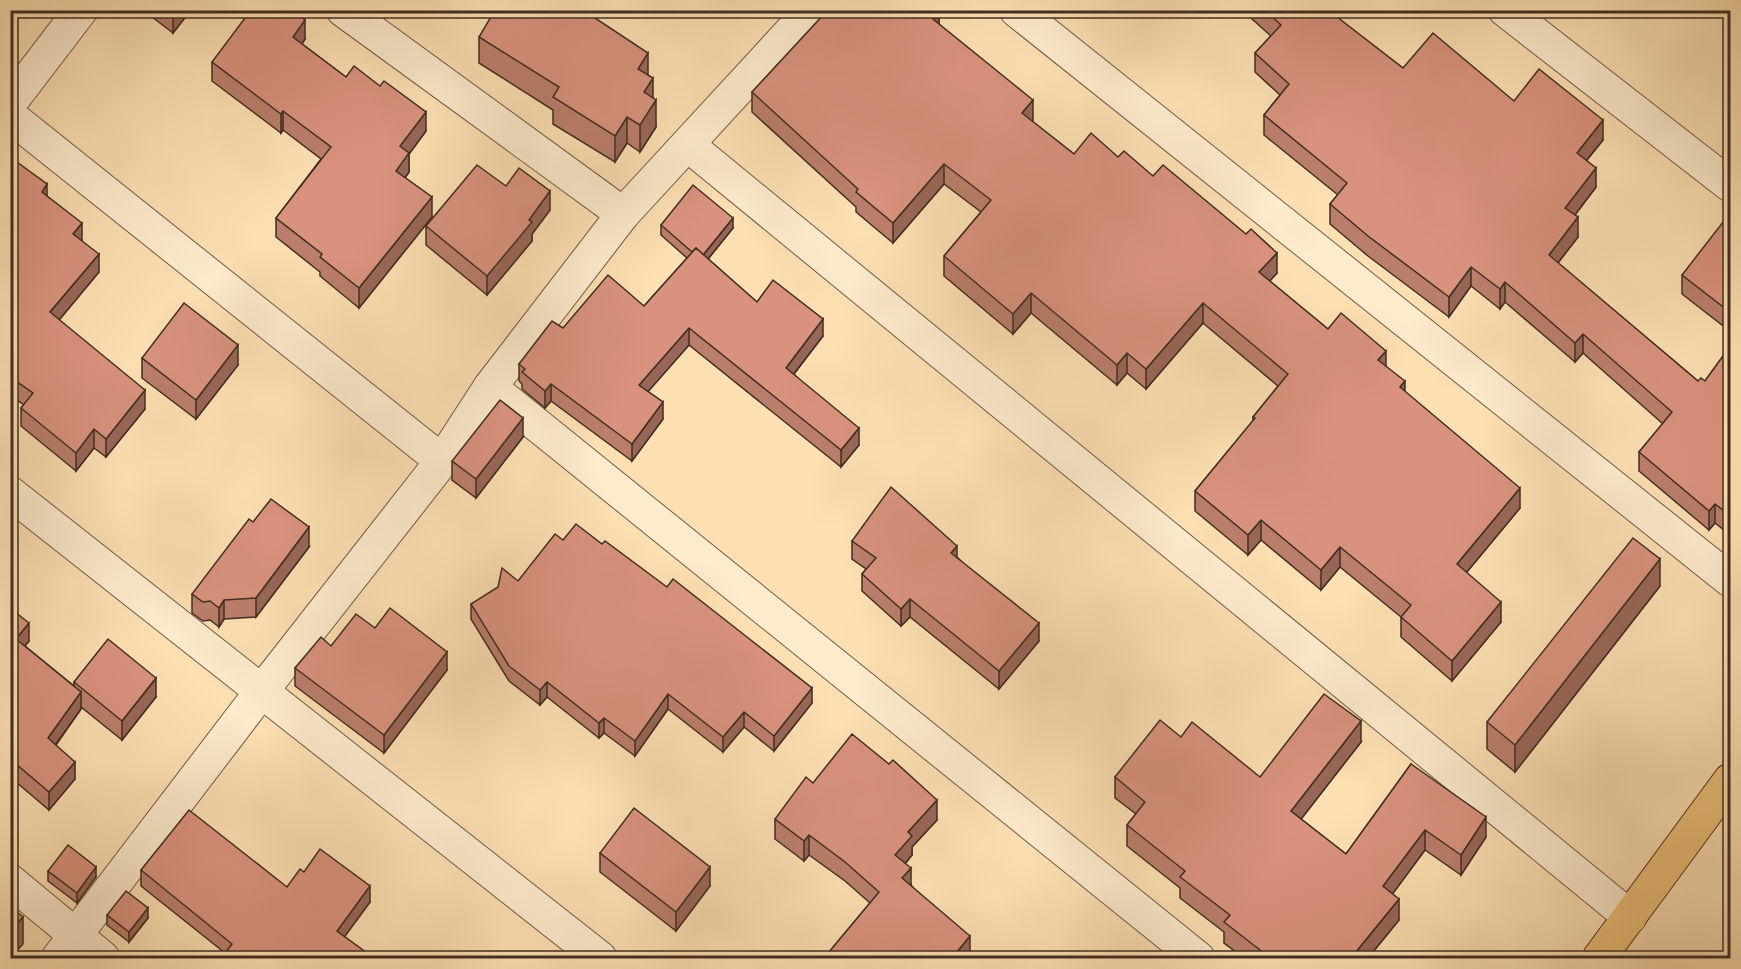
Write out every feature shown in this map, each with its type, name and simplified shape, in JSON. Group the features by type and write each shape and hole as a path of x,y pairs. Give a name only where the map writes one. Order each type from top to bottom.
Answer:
{"highway":[{"path":"1599,958 1731,780"}],"street":[{"path":"10,103 81,10"},
{"path":"344,10 623,214"},
{"path":"66,947 261,692 442,461 490,387 623,214 811,10"},
{"path":"1016,10 1731,580"},
{"path":"1504,10 1731,185"},
{"path":"10,116 442,461"},
{"path":"688,145 1630,917"},
{"path":"490,387 1198,958"},
{"path":"10,493 600,958"},
{"path":"10,881 66,947 104,958"}],"building":[{"path":"165,10 177,10 173,16"},
{"path":"251,10 293,10 305,20 293,37 346,77 354,66 380,86 384,81 426,112 400,146 409,153 396,171 432,197 359,288 320,257 322,254 276,218 331,147 283,111 281,114 212,62"},
{"path":"495,10 583,10 648,53 638,69 653,78 644,92 656,100 640,125 627,117 615,136 553,97 559,87 479,37"},
{"path":"821,10 939,10 933,19 1033,100 1022,113 1074,154 1091,133 1118,157 1124,151 1153,176 1163,165 1246,234 1251,229 1277,253 1259,272 1328,329 1341,313 1386,351 1378,360 1405,381 1400,387 1520,488 1457,564 1501,602 1452,661 1401,617 1411,605 1340,547 1321,570 1261,520 1248,535 1195,491 1288,374 1203,303 1146,369 1127,353 1117,365 1031,293 1013,314 944,256 991,200 944,164 893,223 856,192 858,189 752,92 825,13"},
{"path":"1265,10 1328,10 1403,68 1433,33 1514,101 1539,69 1603,120 1577,153 1596,168 1565,208 1578,217 1549,255 1698,381 1701,378 1705,381 1731,345 1731,503 1724,511 1715,504 1709,511 1639,452 1672,412 1583,334 1575,343 1505,282 1500,289 1471,267 1449,297 1368,236 1330,204 1347,183 1264,115 1289,84 1255,53 1281,25"},
{"path":"10,157 47,184 42,192 82,223 73,234 99,254 50,312 145,390 106,439 94,429 76,453 21,408 33,393 10,377"},
{"path":"477,165 506,186 519,168 550,191 529,220 532,222 487,276 426,226"},
{"path":"693,185 733,218 703,255 696,248 692,252 661,225"},
{"path":"1727,217 1731,219 1731,313 1682,275"},
{"path":"696,248 757,302 773,280 823,319 786,368 859,428 841,450 689,328 639,385 663,402 632,444 551,384 545,391 522,372 525,369 519,364 552,321 563,328 608,275 644,306"},
{"path":"184,303 238,345 196,400 142,358"},
{"path":"500,400 523,418 476,479 452,461"},
{"path":"891,487 957,546 951,553 1039,623 999,671 910,599 901,609 862,574 876,558 852,541"},
{"path":"271,499 309,527 256,598 224,600 219,608 210,601 203,602 192,594 249,519 253,522"},
{"path":"576,524 602,544 605,541 667,587 673,579 812,688 774,736 744,712 723,737 668,694 635,741 604,718 599,723 547,682 540,690 509,666 471,604 498,587 502,568 518,581 555,534 563,540"},
{"path":"1633,538 1660,559 1515,745 1487,722"},
{"path":"10,608 29,623 16,639 81,692 48,738 75,762 49,792 10,759"},
{"path":"390,608 447,652 384,735 295,668 321,637 331,646 356,614 375,628"},
{"path":"108,639 156,678 122,721 74,682"},
{"path":"1324,694 1361,721 1291,811 1346,854 1411,764 1486,817 1461,855 1425,830 1383,886 1399,899 1351,958 1267,958 1269,957 1224,922 1230,915 1180,877 1185,871 1127,825 1145,802 1115,777 1160,720 1181,737 1192,722 1260,777"},
{"path":"852,734 889,764 893,760 937,800 908,832 912,836 895,855 911,868 902,878 970,936 952,958 824,958 879,892 809,835 804,841 775,819 806,777 813,783"},
{"path":"634,808 710,867 676,912 600,853"},
{"path":"189,810 287,887 300,869 304,872 320,849 370,886 337,931 374,958 221,958 232,944 141,870"},
{"path":"68,845 96,867 77,893 48,871"},
{"path":"126,891 148,908 129,932 107,915"},
{"path":"10,906 23,917 10,931"}]}
